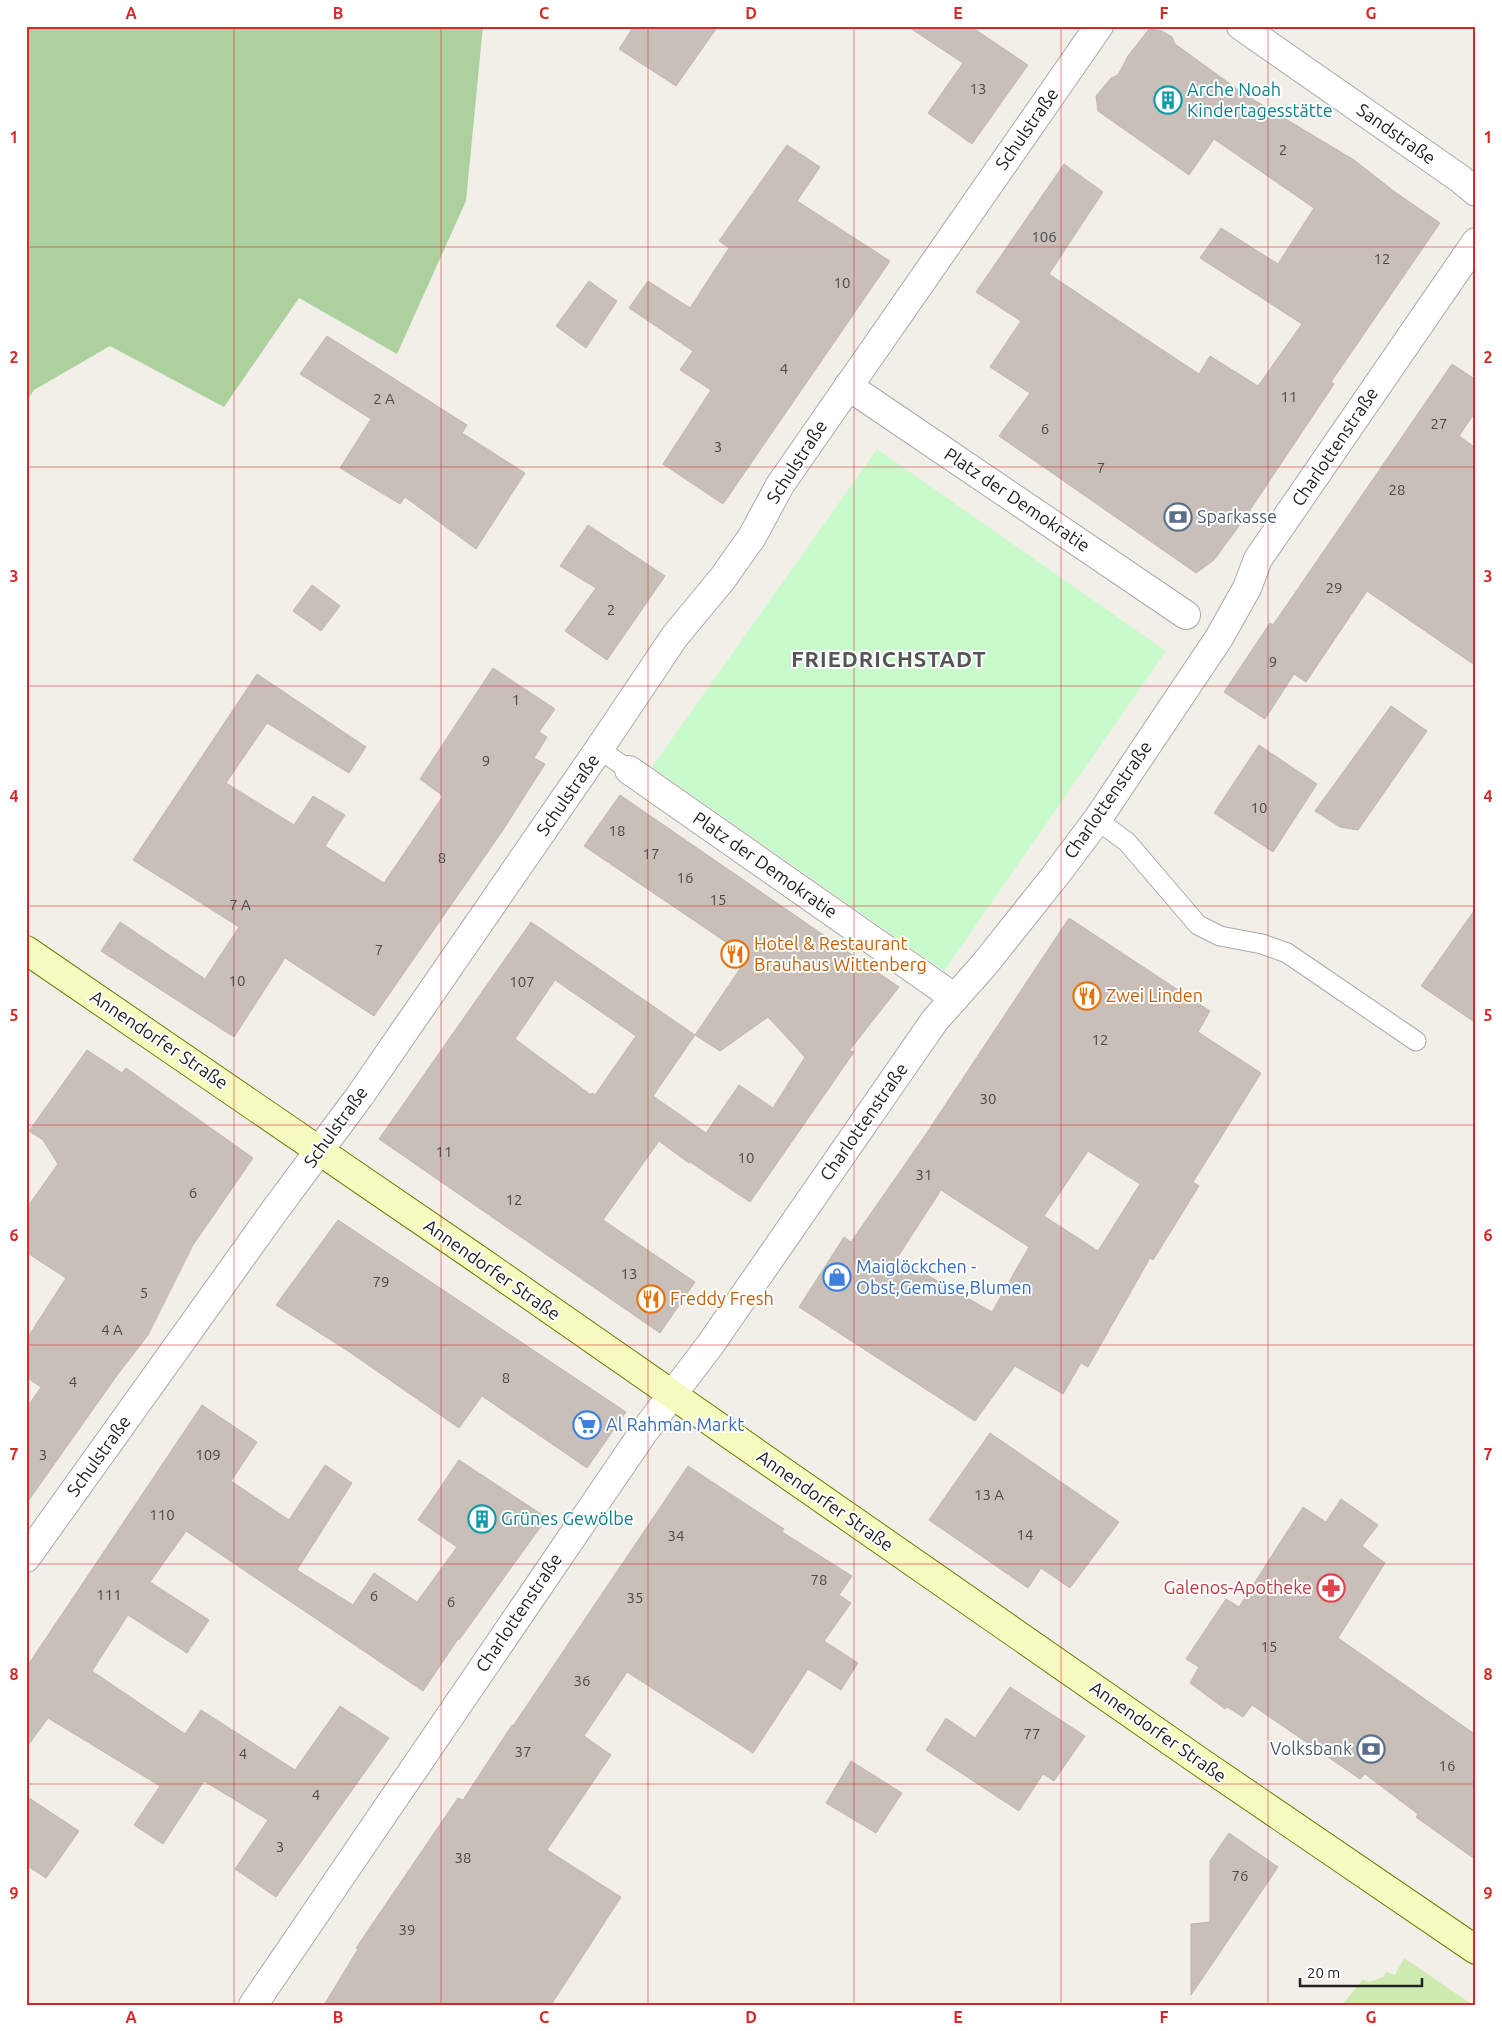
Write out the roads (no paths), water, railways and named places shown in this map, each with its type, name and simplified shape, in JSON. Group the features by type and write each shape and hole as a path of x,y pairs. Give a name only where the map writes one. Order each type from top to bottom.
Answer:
{"main road":[{"name":"Annendorfer Straße","path":"26,950 1476,1950"}],"street":[{"name":"Schulstraße","path":"26,1558 359,1097 675,636 724,578 752,537 780,485 1100,26"},
{"name":"Sandstraße","path":"1242,26 1460,178 1476,192"},
{"name":"Charlottenstraße","path":"253,2005 638,1441 710,1345 935,1020 984,965 1049,884 1096,820 1219,638 1247,588 1258,559 1476,242"},
{"name":"Platz der Demokratie","path":"848,386 1186,615"},
{"name":"Platz der Demokratie","path":"629,770 954,998"}],"lane":[{"name":"Platz der Demokratie","path":"599,749 629,770"},
{"path":"1096,820 1127,842 1198,924 1220,936 1262,944 1287,953 1416,1041"}],"place":[{"name":"Arche Noah Kindertagesstätte","path":"1168,100"},
{"name":"Sparkasse","path":"1178,517"},
{"name":"Hotel & Restaurant Brauhaus Wittenberg","path":"735,954"},
{"name":"Zwei Linden","path":"1087,996"},
{"name":"Maiglöckchen - Obst,Gemüse,Blumen","path":"837,1277"},
{"name":"Freddy Fresh","path":"651,1299"},
{"name":"Al Rahman Markt","path":"587,1425"},
{"name":"Grünes Gewölbe","path":"482,1519"},
{"name":"Galenos-Apotheke","path":"1331,1588"},
{"name":"Volksbank","path":"1371,1749"}],"district":[{"name":"FRIEDRICHSTADT","path":"889,659"}]}
